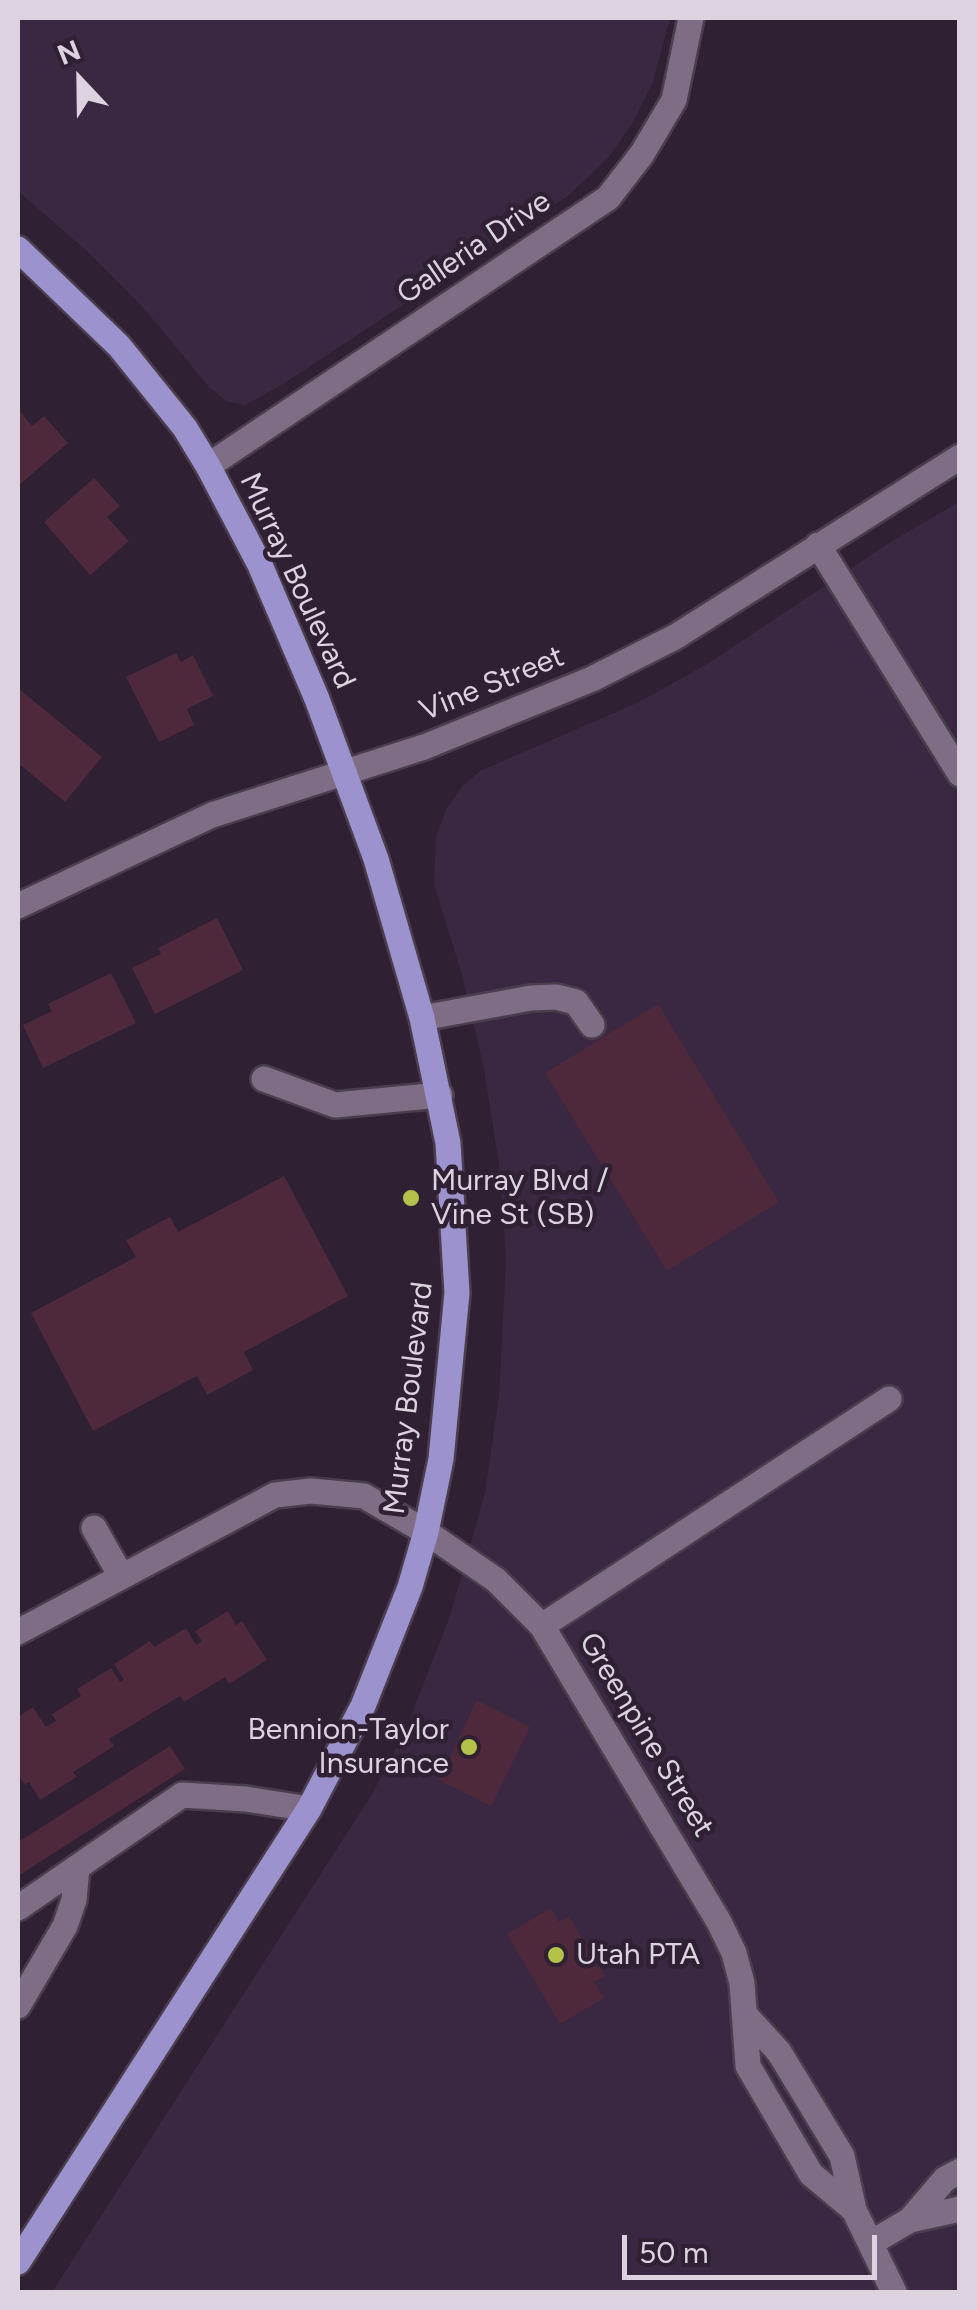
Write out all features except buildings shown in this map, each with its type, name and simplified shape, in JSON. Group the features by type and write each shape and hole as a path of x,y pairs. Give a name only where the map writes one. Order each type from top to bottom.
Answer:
{"main road":[{"name":"Murray Boulevard","path":"18,248 119,346 185,428 260,565 346,772 399,932 440,1095 454,1200 458,1293 441,1459 426,1532 410,1587 364,1706 309,1809 18,2262"}],"street":[{"name":"Galleria Drive","path":"208,466 608,198 642,154 674,100 690,18"},
{"name":"Vine Street","path":"19,902 212,815 440,741 592,679 675,637 960,457"},
{"path":"818,545 960,774"},
{"path":"422,1018 532,998 556,998 576,1002 592,1025"},
{"path":"264,1079 334,1105 440,1095"},
{"path":"542,1626 890,1398"},
{"name":"Greenpine Street","path":"18,1632 262,1500 293,1492 364,1496 496,1580 542,1626 719,1922 734,1953 746,2016 748,2066 811,2174 854,2210"},
{"path":"94,1528 121,1576"},
{"path":"18,1908 182,1795 246,1799 309,1809"},
{"path":"18,2006 66,1926 74,1900 77,1867"},
{"name":"Greenpine Street","path":"746,2016 779,2052 842,2156 854,2210 894,2292"},
{"path":"871,2244 910,2220 945,2179 960,2170"},
{"path":"910,2220 960,2209"}],"shaded area":[{"path":"18,18 670,18 653,82 632,124 609,157 568,196 283,384 245,405 228,402 209,387 146,311 90,254 18,191"},
{"path":"959,502 959,2292 52,2292 372,1794 407,1726 450,1616 485,1493 499,1396 506,1259 499,1165 484,1069 462,975 434,884 436,836 446,810 462,786 480,771 639,702 707,664 892,541"}],"place":[{"name":"Murray Blvd / Vine St (SB)","path":"411,1198"},
{"name":"Bennion-Taylor Insurance","path":"469,1747"},
{"name":"Utah PTA","path":"556,1955"}]}
